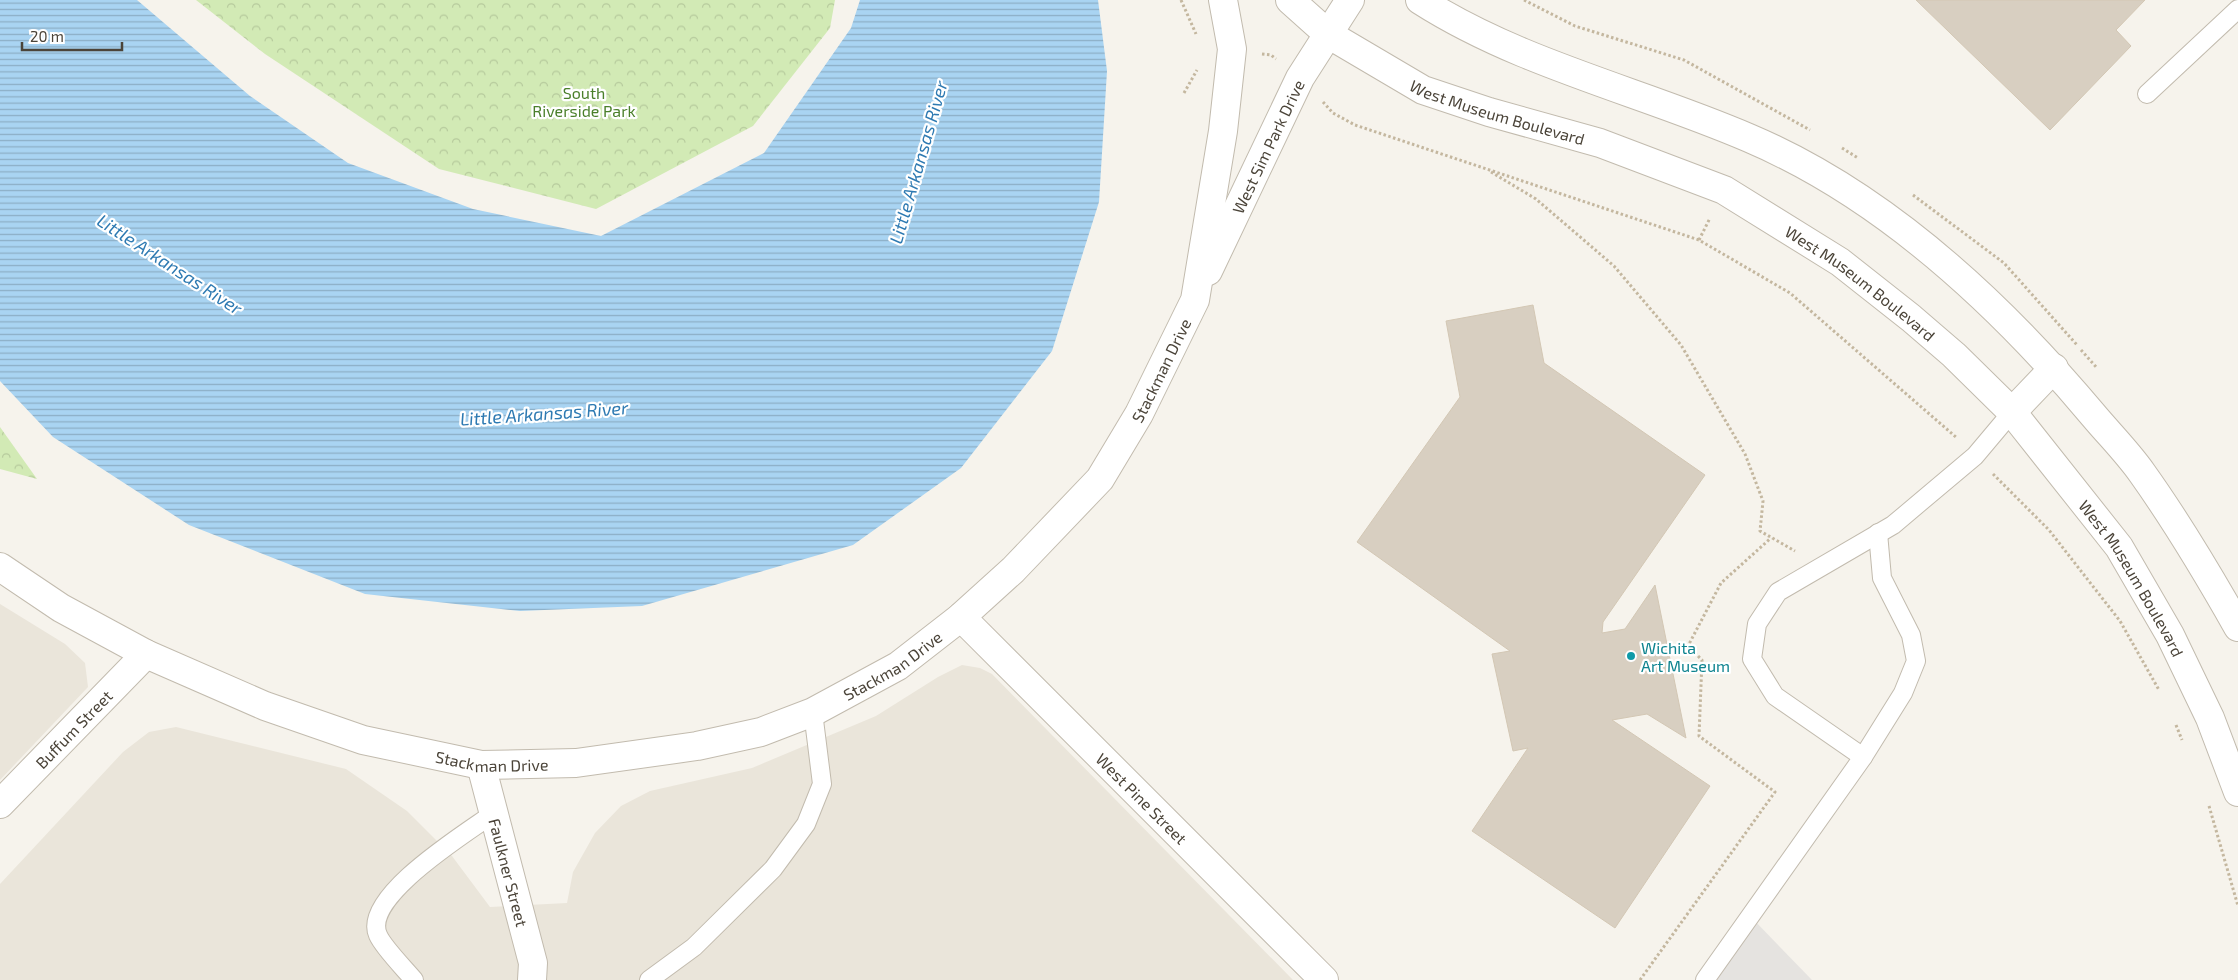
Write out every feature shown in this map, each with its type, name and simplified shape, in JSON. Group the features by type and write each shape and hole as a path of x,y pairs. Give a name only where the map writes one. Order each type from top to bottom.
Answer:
{"street":[{"name":"Stackman Drive","path":"0,567 61,608 146,654 265,706 363,740 481,765 576,763 698,746 761,732 813,712 898,666 961,617 1013,570 1100,479 1143,406 1194,300 1223,131 1219,52 1223,0"},
{"name":"West Museum Boulevard","path":"1290,0 1328,34 1423,90 1489,112 1600,143 1724,190 1840,262 1954,354 2012,412 2118,547 2178,652 2210,718 2238,792"},
{"name":"West Sim Park Drive","path":"1194,300 1300,78 1350,0"},
{"path":"1420,0 1494,40 1734,132 1821,174 1898,226 1981,296 2054,368 2140,471 2196,552 2238,626"},
{"path":"2012,412 2054,368"},
{"name":"West Pine Street","path":"961,617 1324,980"},
{"name":"Buffum Street","path":"0,804 146,654"},
{"name":"Faulkner Street","path":"481,765 533,963 532,980"}],"lane":[{"path":"2147,94 2238,9"},
{"path":"1863,757 1775,696 1752,659 1757,624 1778,592 1823,568 1893,525 1975,456 2012,412"},
{"path":"1712,977 1863,757 1903,693 1916,661 1911,635 1882,578 1878,533"},
{"path":"649,980 694,947 773,869 806,824 822,784 813,712"},
{"path":"414,980 378,934 376,920 390,894 405,878 494,813"}],"path":[{"path":"1181,0 1190,22 1219,52 1271,55 1300,78 1333,113 1355,125 1699,240 1790,293 1945,424 2049,530 2120,622 2163,696"},
{"path":"1184,93 1219,52"},
{"path":"1485,169 1536,199 1614,266 1681,345 1745,454 1763,501 1760,531 1823,568"},
{"path":"1640,980 1775,792 1700,736 1702,660 1688,646 1721,583 1771,538"},
{"path":"2175,723 2183,741"},
{"path":"2208,804 2238,906"}],"shaded area":[{"path":"0,604 65,644 85,663 88,687 0,780"},
{"path":"962,665 980,668 992,674 1293,980 0,980 0,884 123,752 149,732 176,727 346,769 407,811 452,856 490,907 567,903 573,872 595,833 621,806 650,791 752,768 876,716 938,677"},
{"path":"1751,917 1812,980 1705,980"}],"green space":[{"name":"South Riverside Park","path":"196,0 835,0 830,28 753,126 596,209 439,169 265,54"},
{"path":"0,427 37,479 0,469"}],"water":[{"name":"Little Arkansas River","path":"0,0 137,0 250,96 348,163 473,209 601,236 764,153 851,28 860,0 1098,0 1107,71 1099,202 1052,351 961,468 853,545 642,606 520,611 365,594 189,525 53,437 0,381"}],"building":[{"path":"1916,0 2145,0 2116,30 2131,46 2050,130"},
{"path":"1533,305 1544,363 1705,475 1603,622 1602,633 1625,629 1655,585 1686,738 1647,714 1612,720 1710,786 1615,928 1472,831 1528,748 1513,751 1492,654 1510,651 1357,542 1460,397 1446,321"}],"place":[{"name":"Wichita Art Museum","path":"1631,656"}]}
